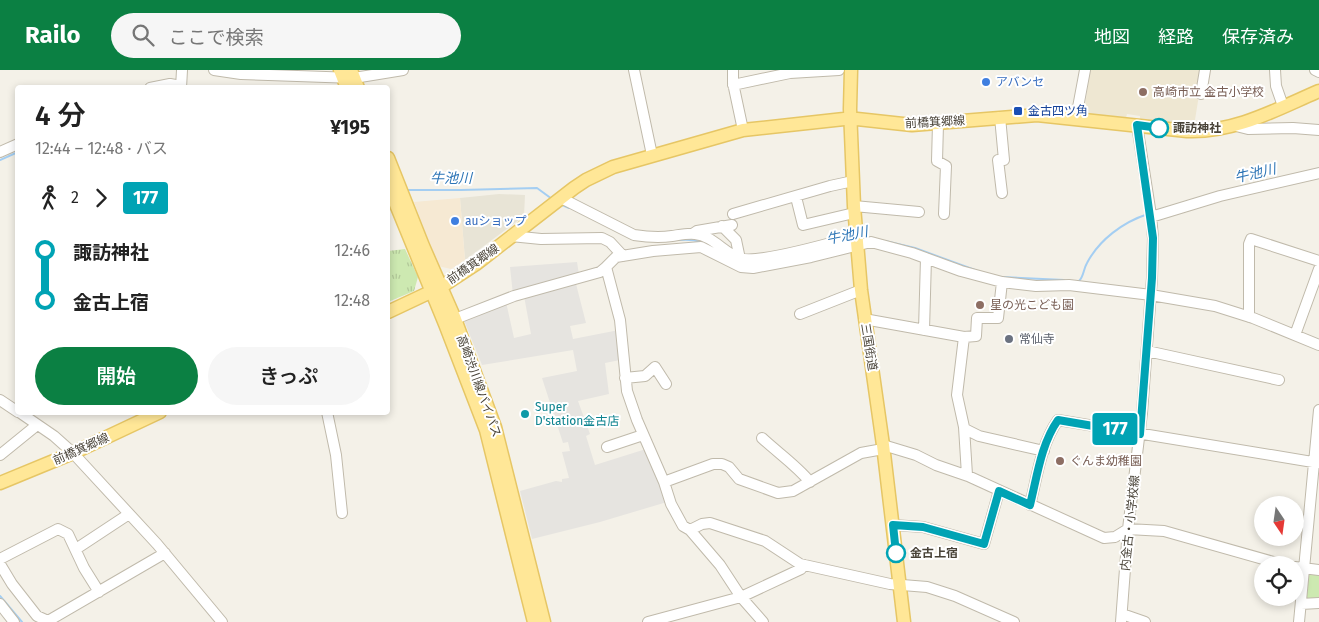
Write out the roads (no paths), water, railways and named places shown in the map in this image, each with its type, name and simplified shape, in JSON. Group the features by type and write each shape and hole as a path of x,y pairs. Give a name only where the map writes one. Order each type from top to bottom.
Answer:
{"main road":[{"name":"三国街道","path":"851,70 850,119 856,241 864,319 883,447 904,622"},
{"name":"前橋箕郷線","path":"390,311 436,289 476,264 586,180 613,167 652,154 743,130 850,119 912,125 1037,115 1195,131 1216,130 1236,126 1319,91"},
{"name":"高崎渋川線バイパス","path":"390,167 395,189 436,289 486,430 534,622"},
{"name":"高崎渋川線バイパス","path":"436,289 455,319 480,381 495,427 544,622"},
{"name":"前橋箕郷線","path":"0,482 73,453 154,415"}],"street":[{"path":"181,85 182,70"},
{"path":"214,70 241,74 349,78 379,72 403,70"},
{"path":"634,70 652,154"},
{"path":"733,70 733,85 743,130"},
{"path":"733,85 790,73 839,70"},
{"path":"1076,118 1085,70"},
{"path":"1201,94 1205,70"},
{"path":"1275,70 1276,86 1283,106"},
{"path":"1315,70 1319,72"},
{"path":"1000,117 1004,160 998,160 1002,193"},
{"path":"938,124 937,160 946,166 944,214"},
{"name":"内金古・小学校線","path":"1121,618 1128,529 1140,434 1151,295 1153,238 1137,125"},
{"path":"1236,126 1248,129 1293,128 1319,130"},
{"path":"0,152 15,145"},
{"path":"1150,214 1319,172"},
{"path":"557,201 634,235 647,237 680,236 729,222 830,186 853,181"},
{"path":"796,197 803,226 854,210 919,212"},
{"path":"729,222 740,258"},
{"path":"694,233 706,236 740,258 760,258 856,241 870,242 1002,282 1036,286 1069,285 1151,295 1214,306 1249,316 1319,345"},
{"path":"512,236 541,239 602,238 610,242 623,256"},
{"path":"680,236 681,248"},
{"path":"1249,316 1249,244 1251,239 1319,261"},
{"path":"455,319 514,296 600,272 616,257 701,247 741,268 753,268 811,258 856,241"},
{"path":"924,330 926,258"},
{"path":"606,267 620,320 625,378 631,403 664,482 671,504 683,526 690,530 720,565 740,596 763,622"},
{"path":"1295,335 1319,269"},
{"path":"864,319 964,337 976,336 977,318 998,318 1002,282"},
{"path":"800,314 861,290"},
{"path":"964,337 957,395 964,429 967,475"},
{"path":"1146,351 1279,380"},
{"path":"625,378 645,376 655,367 666,384"},
{"path":"0,400 15,410"},
{"path":"1301,556 1316,463 1319,410"},
{"path":"22,415 54,436 73,453 165,553 222,622"},
{"path":"328,415 336,455 342,513"},
{"path":"1030,505 1044,451 1052,428 1058,420 1316,463"},
{"path":"0,455 37,425"},
{"path":"964,429 979,436 1044,451"},
{"path":"607,447 643,435"},
{"path":"762,438 797,467 810,482"},
{"path":"664,482 713,464 722,464 729,467 739,479 778,493 793,491 860,453 883,447 916,455 936,465 967,475 1104,538 1115,537 1128,529 1164,531 1254,556"},
{"path":"893,525 923,527 984,544 999,491"},
{"path":"76,549 129,514"},
{"path":"690,530 702,524 710,523 764,541 800,564 890,584 927,588 955,596 1014,622"},
{"path":"0,559 58,530 68,534 84,568 99,592"},
{"path":"0,564 38,620 48,621 165,553"},
{"path":"648,622 740,596 801,569 804,565"},
{"path":"1304,568 1319,570"},
{"path":"1304,604 1319,603"},
{"path":"0,604 12,620"},
{"path":"1299,622 1300,606"},
{"path":"1121,618 1145,622"},
{"path":"0,620 12,620"}],"waterway":[{"name":"牛池川","path":"0,160 15,153"},
{"name":"牛池川","path":"405,190 537,188 552,199"},
{"name":"牛池川","path":"560,204 569,208"},
{"name":"牛池川","path":"1074,281 1081,279 1092,255 1105,239 1121,227 1148,214"},
{"name":"牛池川","path":"679,240 697,241 705,243 712,248"},
{"name":"牛池川","path":"885,241 915,248 975,270"},
{"name":"牛池川","path":"1001,277 1064,280"},
{"path":"0,596 22,622"}],"place":[{"name":"アバンセ","path":"986,82"},
{"name":"高崎市立 金古小学校","path":"1143,92"},
{"name":"金古四ツ角","path":"1018,111"},
{"name":"諏訪神社","path":"1159,128"},
{"name":"auショップ","path":"455,221"},
{"name":"星の光こども園","path":"980,305"},
{"name":"常仙寺","path":"1009,339"},
{"name":"Super D'station金古店","path":"525,414"},
{"name":"ぐんま幼稚園","path":"1060,461"},
{"name":"金古上宿","path":"896,553"}]}
